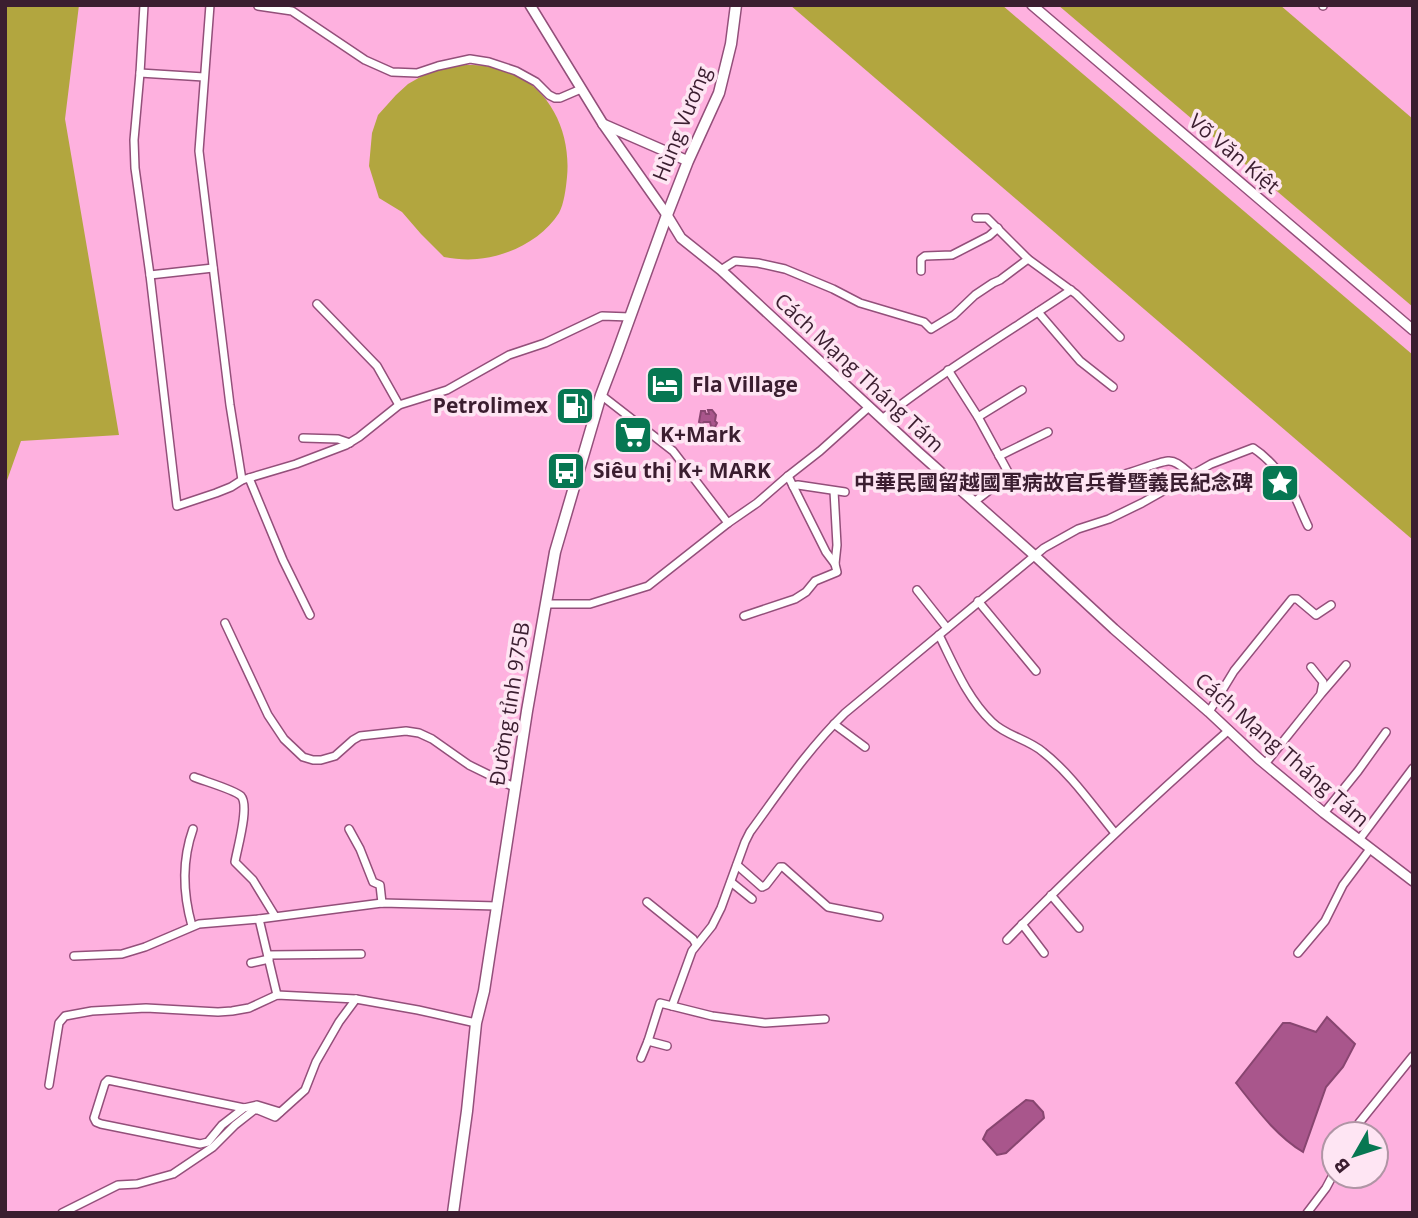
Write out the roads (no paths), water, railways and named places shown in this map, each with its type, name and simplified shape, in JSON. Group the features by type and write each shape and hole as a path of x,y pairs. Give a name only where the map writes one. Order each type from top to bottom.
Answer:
{"main road":[{"name":"Hùng Vương","path":"667,215 719,93 726,70 736,5"},
{"name":"Đường tỉnh 975B","path":"453,1213 476,1023 484,991 555,552 600,395 667,215"}],"street":[{"path":"144,5 134,139 135,159 177,506 216,493 245,479 296,464 350,443 399,405 447,390 509,355 545,343 602,316 630,317"},
{"path":"210,5 199,151 230,405 245,479 310,615"},
{"name":"Cách Mạng Tháng Tám","path":"530,5 603,124 681,238 722,270 882,419 1265,764 1413,881"},
{"name":"Võ Văn Kiệt","path":"1032,5 1413,330"},
{"path":"258,6 292,11 365,60 392,72 418,73 470,59 516,71 536,82 555,98 581,89"},
{"path":"140,73 204,76"},
{"path":"603,124 688,161"},
{"path":"976,218 987,218 1028,259 1070,290 1119,337"},
{"path":"921,271 921,259 928,254 952,255 989,236 998,228"},
{"path":"722,270 735,261 785,269 860,303 924,322 932,329 954,315 975,295 1028,259"},
{"path":"150,275 213,268"},
{"path":"882,419 913,394 1070,290"},
{"path":"317,304 377,366 399,405"},
{"path":"1038,312 1080,360 1112,387"},
{"path":"948,370 978,417 1014,483"},
{"path":"978,417 1022,390"},
{"path":"600,395 673,452 728,523"},
{"path":"546,604 590,604 648,586 757,503 869,407"},
{"path":"999,456 1048,432"},
{"path":"303,438 338,439 350,443"},
{"path":"672,1006 685,966 696,944 717,918 750,832 803,759 834,723 1034,555 1071,532 1109,519 1191,474 1253,448 1282,477 1295,496 1308,526"},
{"path":"974,502 991,489 1014,483 1046,485 1102,479 1169,461 1191,474"},
{"path":"788,476 826,552 835,564"},
{"path":"793,486 845,492"},
{"path":"744,615 795,599 806,592 815,581 837,572 834,491"},
{"path":"917,590 947,628"},
{"path":"1209,712 1234,671 1292,598 1317,615 1331,605"},
{"path":"978,601 1036,671"},
{"path":"225,623 268,715 284,739 303,757 321,760 335,756 360,736 405,731 419,733 469,765 516,788"},
{"path":"939,635 966,689 993,724 1034,746 1053,761 1115,833"},
{"path":"1265,764 1346,665"},
{"path":"1311,667 1323,682 1321,694"},
{"path":"834,723 865,747"},
{"path":"1007,940 1115,833 1229,730"},
{"path":"1324,813 1386,732"},
{"path":"1359,840 1413,768"},
{"path":"194,777 242,797 244,812 235,862 253,880 275,916"},
{"path":"192,926 186,903 185,867 187,847 193,829"},
{"path":"349,829 373,883 380,885 382,903"},
{"path":"1298,953 1325,921 1343,885 1370,849"},
{"path":"737,865 762,887 783,867 828,907 879,917"},
{"path":"731,882 752,899"},
{"path":"1051,895 1079,928"},
{"path":"647,902 696,944"},
{"path":"74,956 122,954 192,926 382,903 497,906"},
{"path":"260,919 277,995"},
{"path":"1022,924 1044,953"},
{"path":"251,963 268,957 360,954"},
{"path":"49,1085 60,1023 65,1016 92,1011 136,1008 218,1013 249,1008 277,995 356,999 476,1023"},
{"path":"62,1213 118,1185 137,1184 173,1174 213,1147 254,1110 275,1117 305,1090 316,1062 356,999"},
{"path":"640,1058 660,1003 712,1016 765,1023 824,1019"},
{"path":"648,1041 667,1046"},
{"path":"1361,1120 1413,1056"},
{"path":"244,1108 222,1125 208,1142 200,1144 121,1129 95,1121 108,1080 244,1108 257,1105 280,1112"},
{"path":"1307,1213 1324,1190"}],"place":[{"name":"Fla Village","path":"665,385"},
{"name":"Petrolimex","path":"575,406"},
{"name":"K+Mark","path":"633,435"},
{"name":"Siêu thị K+ MARK","path":"566,471"},
{"name":"中華民國留越國軍病故官兵眷暨義民紀念碑","path":"1280,483"}]}
